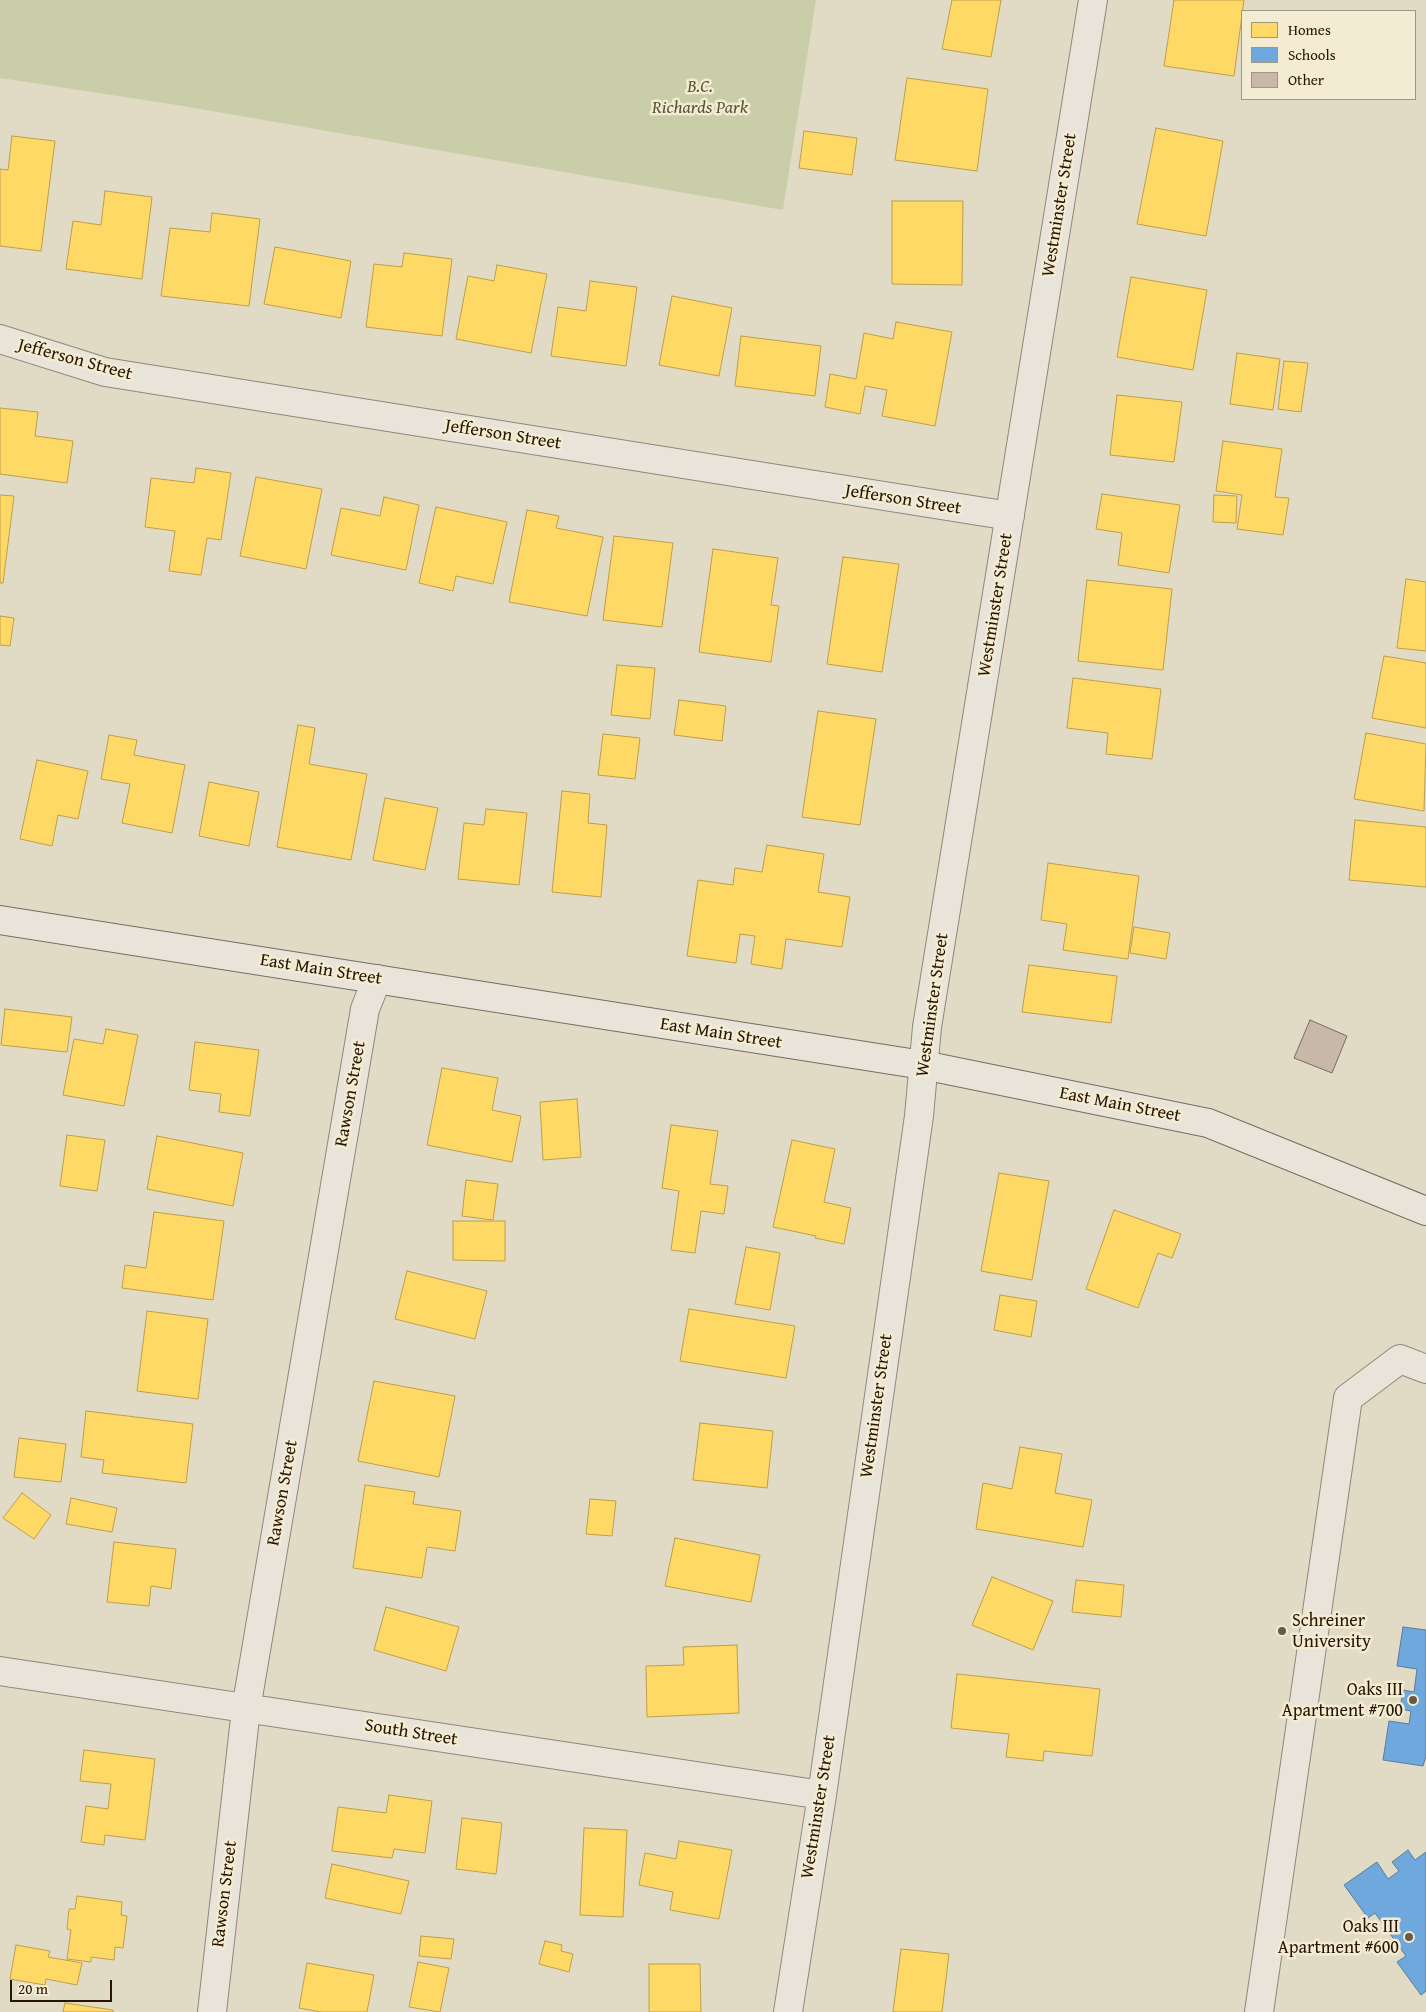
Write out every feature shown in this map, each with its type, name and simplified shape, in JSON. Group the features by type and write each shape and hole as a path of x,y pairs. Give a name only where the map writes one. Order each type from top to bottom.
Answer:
{"street":[{"name":"Westminster Street","path":"788,2012 822,1795 918,1116 927,1027 1093,0"},
{"name":"Jefferson Street","path":"0,339 105,372 1010,516"},
{"name":"East Main Street","path":"0,920 923,1065 1208,1123 1426,1211"},
{"name":"Rawson Street","path":"212,2012 246,1709 365,1009 377,979"},
{"path":"1259,2012 1348,1398 1400,1358 1426,1369"},
{"name":"South Street","path":"0,1671 822,1795"}],"green space":[{"name":"B.C. Richards Park","path":"0,0 816,0 783,210 177,105 0,78"}],"building: Homes":[{"path":"952,0 1001,0 991,57 942,49"},
{"path":"1174,0 1244,0 1243,10 1241,10 1234,76 1164,66"},
{"path":"907,78 988,89 977,171 895,160"},
{"path":"1156,128 1223,141 1206,236 1137,224"},
{"path":"804,131 857,138 852,175 799,168"},
{"path":"12,136 55,141 41,251 0,246 0,169 8,170"},
{"path":"105,191 152,197 142,279 66,269 73,221 101,225"},
{"path":"892,201 963,201 962,285 892,284"},
{"path":"212,213 260,219 249,306 161,296 170,228 210,232"},
{"path":"275,247 351,261 341,318 264,304"},
{"path":"404,253 452,259 442,336 366,327 374,264 402,267"},
{"path":"497,265 547,274 531,353 456,339 468,276 494,281"},
{"path":"1131,277 1207,290 1193,370 1117,357"},
{"path":"590,281 637,287 626,366 551,356 558,307 586,311"},
{"path":"672,296 732,308 719,376 659,365"},
{"path":"896,322 952,332 935,426 882,416 887,390 865,386 860,414 825,407 830,374 856,379 864,333 893,339"},
{"path":"741,336 821,346 815,396 735,386"},
{"path":"1237,353 1280,359 1273,410 1230,404"},
{"path":"1284,361 1308,363 1301,412 1278,409"},
{"path":"1117,395 1182,402 1174,462 1110,455"},
{"path":"0,408 38,412 35,436 73,441 67,483 0,474"},
{"path":"1223,441 1282,449 1275,497 1289,498 1283,535 1237,529 1242,495 1216,491"},
{"path":"196,468 231,473 221,540 207,538 201,575 169,571 175,531 145,527 151,478 194,483"},
{"path":"256,477 322,489 306,569 240,556"},
{"path":"1102,494 1180,505 1169,573 1118,565 1122,533 1096,529"},
{"path":"0,495 14,496 3,583 0,583"},
{"path":"1214,495 1237,496 1236,523 1213,522"},
{"path":"384,497 419,505 406,570 331,555 341,508 380,516"},
{"path":"436,507 507,522 493,584 456,576 453,591 419,583"},
{"path":"527,510 559,516 556,528 603,537 587,616 509,602"},
{"path":"614,536 673,543 662,627 603,620"},
{"path":"713,549 778,558 771,605 779,606 771,662 699,652"},
{"path":"843,557 899,564 882,672 827,664"},
{"path":"1406,579 1426,582 1426,651 1397,648"},
{"path":"1087,580 1172,589 1163,670 1078,661"},
{"path":"0,616 14,618 10,646 0,645"},
{"path":"1384,656 1426,663 1426,728 1372,718"},
{"path":"617,665 655,668 650,719 611,715"},
{"path":"1073,678 1161,689 1152,759 1106,754 1108,733 1067,728"},
{"path":"679,700 726,706 722,741 674,735"},
{"path":"818,711 876,719 860,825 802,817"},
{"path":"298,725 315,728 309,764 367,774 351,860 277,847"},
{"path":"1366,733 1426,744 1424,811 1354,799"},
{"path":"603,734 640,738 635,779 598,775"},
{"path":"109,735 137,740 134,755 185,765 172,833 122,823 130,784 101,779"},
{"path":"37,760 88,771 78,819 58,815 52,846 20,839"},
{"path":"209,782 259,792 249,846 199,836"},
{"path":"562,791 590,794 588,823 607,825 601,897 552,892"},
{"path":"385,798 438,808 425,870 373,860"},
{"path":"486,809 527,813 519,885 458,879 464,823 484,825"},
{"path":"1355,820 1426,827 1426,887 1349,880"},
{"path":"767,845 824,854 818,892 850,897 842,947 786,939 782,969 751,964 755,936 740,934 736,963 687,956 698,880 733,885 735,868 762,872"},
{"path":"1048,863 1139,876 1128,959 1063,950 1067,924 1041,920"},
{"path":"1134,927 1170,933 1166,959 1130,953"},
{"path":"1029,965 1117,976 1111,1023 1022,1012"},
{"path":"5,1009 72,1017 67,1052 1,1045"},
{"path":"106,1029 138,1035 124,1106 63,1095 74,1039 103,1044"},
{"path":"195,1042 259,1050 250,1116 219,1112 221,1094 189,1090"},
{"path":"442,1068 498,1078 492,1110 521,1116 512,1162 427,1145"},
{"path":"577,1099 581,1157 543,1160 540,1102"},
{"path":"671,1125 718,1131 710,1184 728,1186 724,1214 701,1211 695,1253 671,1250 679,1191 662,1188"},
{"path":"67,1135 105,1140 97,1191 60,1186"},
{"path":"157,1136 243,1153 233,1206 147,1189"},
{"path":"792,1140 835,1149 824,1202 851,1208 844,1244 773,1227"},
{"path":"999,1173 1049,1181 1032,1280 981,1271"},
{"path":"466,1180 498,1184 493,1220 462,1216"},
{"path":"1114,1210 1181,1234 1172,1258 1158,1253 1138,1308 1086,1289"},
{"path":"154,1212 224,1221 213,1300 122,1288 125,1265 146,1268"},
{"path":"453,1221 505,1221 505,1261 453,1260"},
{"path":"746,1247 780,1253 770,1310 735,1304"},
{"path":"407,1271 487,1291 475,1339 395,1319"},
{"path":"1000,1295 1037,1301 1031,1337 994,1330"},
{"path":"689,1309 795,1326 786,1378 680,1361"},
{"path":"147,1311 208,1319 198,1399 137,1391"},
{"path":"374,1381 455,1396 439,1477 358,1461"},
{"path":"86,1411 193,1424 186,1483 102,1473 104,1460 81,1457"},
{"path":"700,1423 773,1431 767,1488 693,1480"},
{"path":"19,1438 66,1444 61,1482 14,1477"},
{"path":"1020,1447 1062,1454 1055,1493 1092,1500 1083,1547 976,1529 983,1483 1012,1489"},
{"path":"365,1485 415,1492 413,1504 461,1511 455,1551 427,1547 422,1578 353,1568"},
{"path":"22,1493 51,1515 34,1539 3,1518"},
{"path":"71,1498 117,1508 112,1532 66,1524"},
{"path":"590,1499 616,1501 612,1536 586,1534"},
{"path":"675,1538 760,1555 751,1602 665,1586"},
{"path":"114,1542 176,1549 171,1589 151,1586 149,1606 107,1602"},
{"path":"992,1577 1053,1601 1033,1650 972,1625"},
{"path":"1076,1580 1124,1585 1121,1617 1072,1612"},
{"path":"386,1607 459,1627 446,1671 374,1650"},
{"path":"737,1645 739,1713 647,1717 646,1666 684,1665 683,1647"},
{"path":"957,1674 1100,1689 1092,1756 1044,1751 1043,1761 1006,1757 1009,1734 951,1728"},
{"path":"84,1750 155,1759 145,1840 105,1835 104,1845 81,1842 86,1806 108,1809 111,1784 80,1781"},
{"path":"389,1795 432,1801 425,1853 394,1849 392,1858 332,1851 338,1807 386,1813"},
{"path":"462,1818 502,1823 496,1874 456,1869"},
{"path":"584,1828 627,1830 623,1917 580,1915"},
{"path":"679,1841 732,1850 719,1919 670,1910 673,1892 639,1885 645,1853 676,1859"},
{"path":"332,1864 409,1881 401,1914 325,1898"},
{"path":"77,1896 122,1902 121,1915 127,1916 123,1948 115,1947 114,1960 91,1957 91,1962 67,1959 71,1930 67,1929 69,1909 75,1909"},
{"path":"421,1936 454,1939 451,1959 419,1956"},
{"path":"545,1941 562,1945 561,1951 573,1954 569,1972 539,1964"},
{"path":"16,1945 50,1951 48,1957 82,1963 77,1985 46,1979 45,1985 10,1979"},
{"path":"901,1949 949,1954 942,2012 893,2012"},
{"path":"418,1962 449,1968 440,2012 409,2007"},
{"path":"307,1963 374,1975 367,2012 321,2012 299,2008"},
{"path":"649,1964 700,1964 701,2012 649,2012"},
{"path":"65,2003 113,2010 113,2012 63,2012"}],"building: Schools":[{"name":"Oaks III Apartment #700","path":"1403,1627 1426,1630 1426,1756 1423,1766 1383,1760 1389,1721 1409,1724 1411,1711 1400,1709 1403,1690 1414,1692 1417,1669 1397,1666"},
{"name":"Oaks III Apartment #600","path":"1408,1850 1415,1860 1426,1852 1426,1991 1421,1995 1397,1962 1406,1956 1375,1913 1368,1918 1344,1885 1377,1862 1388,1879 1399,1871 1392,1862"}],"building: Other":[{"path":"1310,1020 1347,1036 1332,1073 1294,1058"}],"place":[{"name":"Schreiner University","path":"1282,1631"},
{"name":"Oaks III Apartment #700","path":"1413,1700"},
{"name":"Oaks III Apartment #600","path":"1409,1937"}]}
